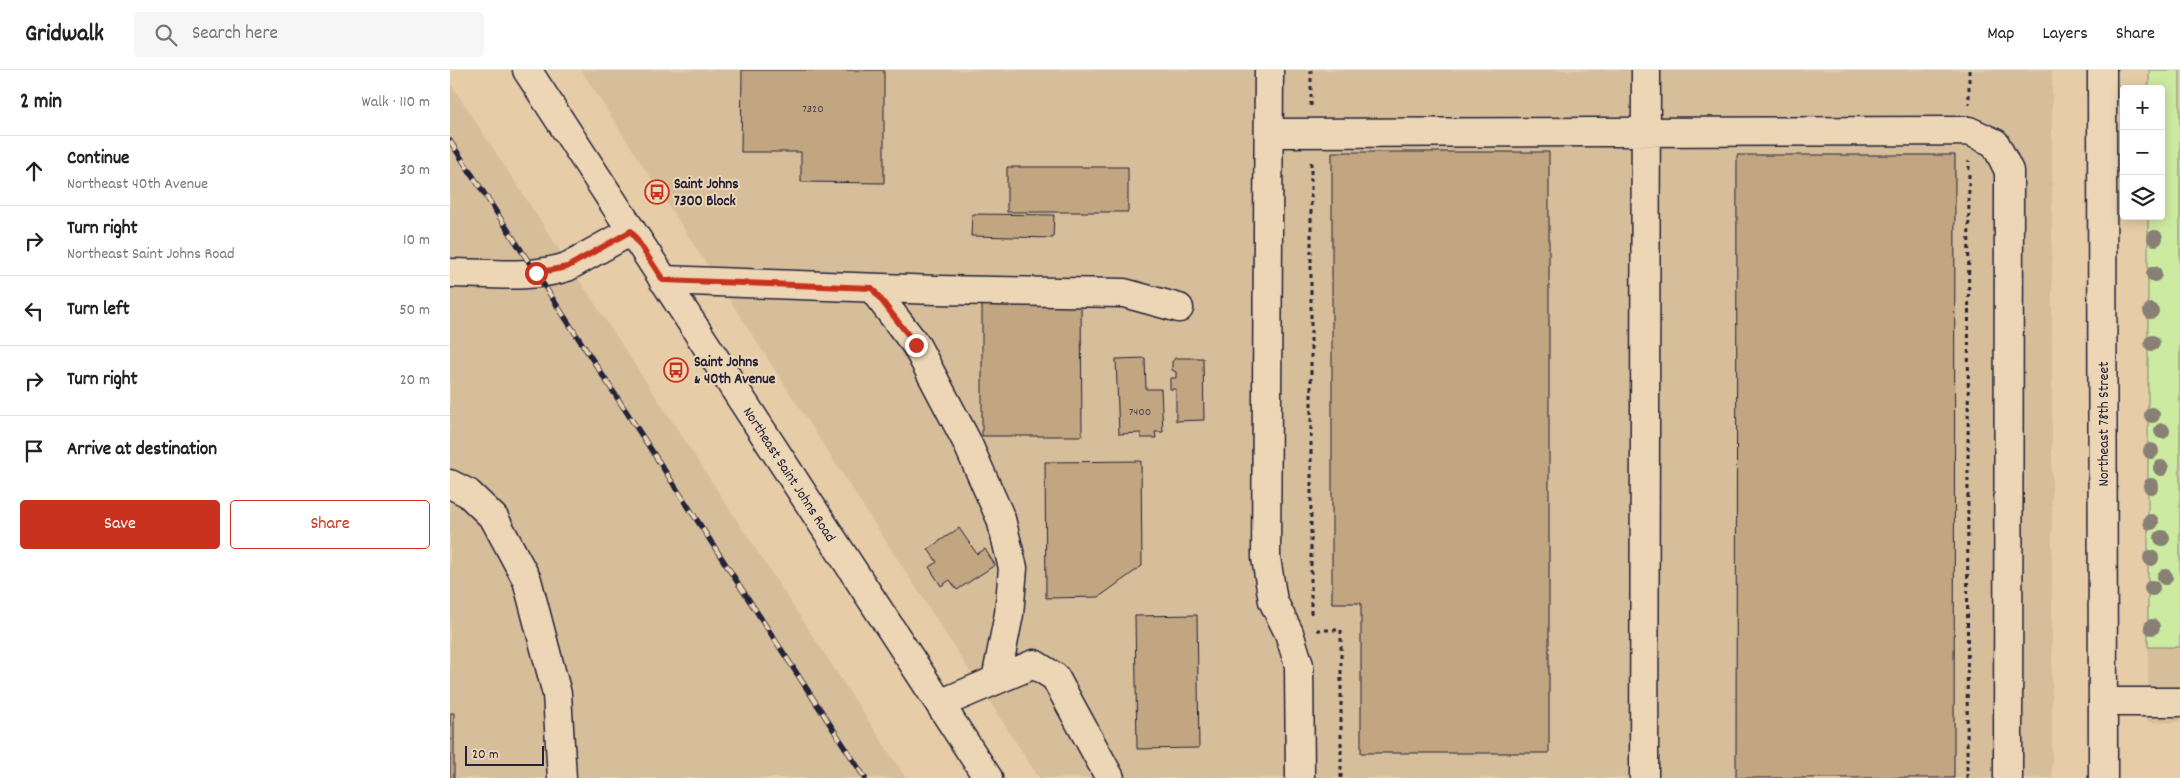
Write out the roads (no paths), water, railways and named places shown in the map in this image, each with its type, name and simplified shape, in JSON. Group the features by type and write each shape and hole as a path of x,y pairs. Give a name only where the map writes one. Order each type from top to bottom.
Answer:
{"main road":[{"name":"Northeast Saint Johns Road","path":"527,70 988,778"},
{"path":"1269,70 1266,558 1273,600 1289,633 1300,665 1300,778"},
{"path":"1644,778 1646,70"},
{"name":"Northeast 78th Street","path":"2102,70 2103,778"},
{"path":"1270,133 1969,131 1995,143 2009,171 2008,778"},
{"path":"450,273 529,273 556,270 567,267 631,231"},
{"path":"663,280 872,288 1124,293 1180,308"},
{"path":"872,288 916,345 966,440 1001,519 1013,568 1009,614 996,680"},
{"path":"450,484 468,493 494,518 527,580 557,694 562,778"},
{"path":"940,704 1034,664 1055,677 1110,778"},
{"path":"2103,702 2180,702"}],"railway":[{"path":"450,141 865,778"}],"place":[{"name":"Saint Johns 7300 Block","path":"657,192"},
{"name":"Saint Johns & 40th Avenue","path":"676,370"}]}
